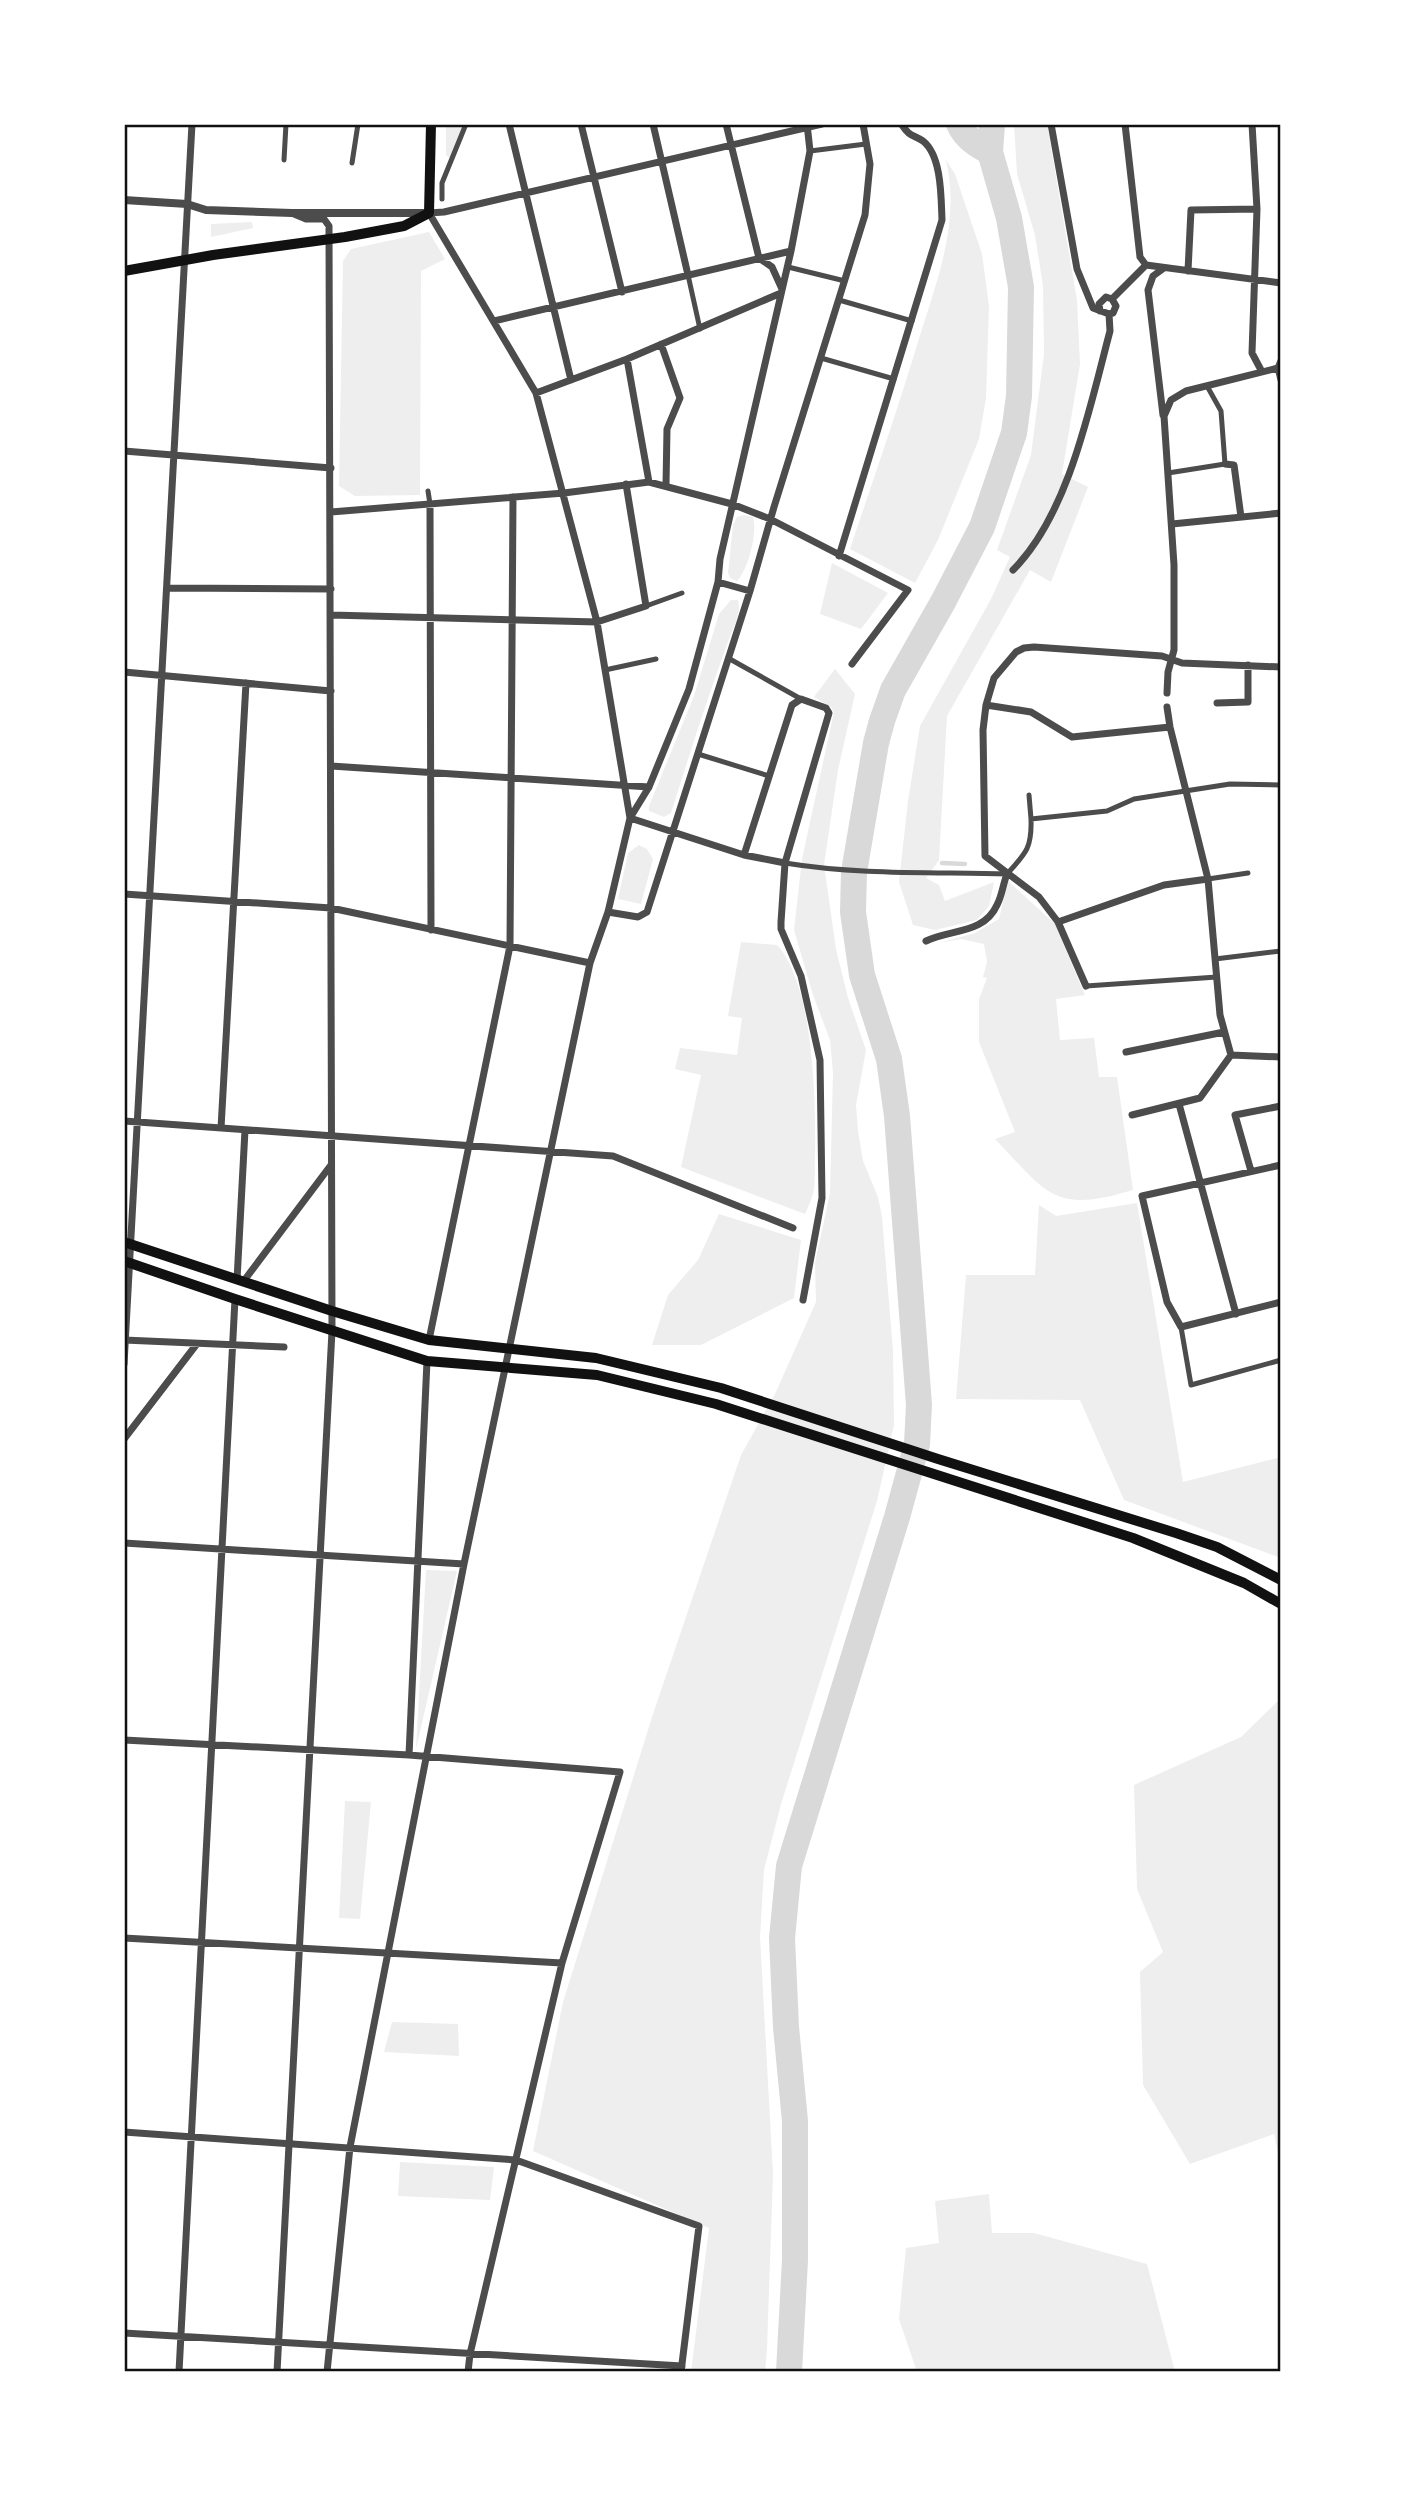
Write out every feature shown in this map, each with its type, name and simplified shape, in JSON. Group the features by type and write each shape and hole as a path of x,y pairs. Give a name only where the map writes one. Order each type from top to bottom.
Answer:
{"main road":[{"path":"124,271 404,226 429,213 431,124"},
{"path":"127,1243 429,1340 596,1358 720,1388 1217,1547 1281,1580"},
{"path":"127,1262 235,1300 428,1361 597,1375 716,1405 1098,1525 1178,1554 1244,1583 1281,1604"}],"street":[{"path":"124,1364 127,1243 137,1122 192,124"},
{"path":"284,160 286,124"},
{"path":"352,163 358,124"},
{"path":"442,199 442,183 466,124"},
{"path":"509,124 571,380"},
{"path":"581,124 622,292"},
{"path":"653,124 700,329"},
{"path":"726,124 759,258 772,267 782,291"},
{"path":"124,200 187,204 206,210 292,213 444,212 822,124"},
{"path":"608,912 638,916 647,912 750,591 865,215 870,164 863,124"},
{"path":"1051,124 1077,269 1086,297 1093,308 1109,314"},
{"path":"1125,124 1140,257 1146,265 1281,283"},
{"path":"1252,124 1257,209 1252,352 1261,370"},
{"path":"839,556 942,220 939,170 924,142 909,136 902,125"},
{"path":"327,2372 350,2147 464,1564 590,963 608,912 631,818 649,787 689,690 718,582 732,504 788,267 810,151 807,126"},
{"path":"810,151 866,144"},
{"path":"1188,271 1191,210 1257,209"},
{"path":"276,2372 332,1331 329,226 324,219 306,219 292,213"},
{"path":"429,213 536,393 597,622 631,818"},
{"path":"494,321 791,251"},
{"path":"1086,297 1112,299 1146,265"},
{"path":"788,267 845,281"},
{"path":"1164,268 1153,276 1148,290 1164,416 1172,524 1174,619 1167,693"},
{"path":"536,393 700,329 782,291"},
{"path":"1100,311 1099,304 1102,299"},
{"path":"1109,314 1115,310 1112,299"},
{"path":"839,300 912,321"},
{"path":"1013,570 1045,526 1069,475 1110,331 1109,314"},
{"path":"661,344 680,398 667,429 666,485"},
{"path":"821,358 894,379"},
{"path":"627,359 649,482"},
{"path":"1164,416 1171,400 1186,391 1279,364 1281,380"},
{"path":"1208,386 1221,411 1225,464"},
{"path":"124,451 331,468"},
{"path":"1168,473 1234,465 1241,517"},
{"path":"331,512 564,493 649,482 732,504 770,519 908,590 852,664"},
{"path":"626,484 646,606"},
{"path":"428,491 431,930"},
{"path":"429,1340 510,946 513,497"},
{"path":"1172,524 1281,513"},
{"path":"718,582 750,591"},
{"path":"167,589 331,589"},
{"path":"331,615 597,622 682,593"},
{"path":"1217,977 1086,986 1058,922 1039,897 985,856 983,730 986,705 994,678 1016,652 1024,648 1162,656 1182,663 1281,667"},
{"path":"728,658 800,699 826,708 829,713 785,863 780,929 802,976 820,1060 822,1198 803,1300"},
{"path":"606,670 656,659"},
{"path":"1217,702 1248,702 1248,665"},
{"path":"124,671 331,691"},
{"path":"220,1128 246,683"},
{"path":"744,855 792,705 800,699"},
{"path":"986,705 1031,712 1072,737 1170,727"},
{"path":"1167,707 1208,879 1220,1015 1231,1055"},
{"path":"698,754 769,776"},
{"path":"331,766 649,787"},
{"path":"1031,819 1107,811 1134,799 1230,784 1281,785"},
{"path":"926,941 974,928 988,921 996,908 1007,874 1026,853 1032,839 1029,795"},
{"path":"631,818 744,855 807,867 1007,874"},
{"path":"1058,922 1164,885 1248,873"},
{"path":"124,894 331,908 590,963"},
{"path":"1214,958 1281,951"},
{"path":"1126,1052 1224,1032"},
{"path":"1231,1055 1281,1057"},
{"path":"1132,1115 1200,1098 1231,1055"},
{"path":"1179,1104 1236,1314"},
{"path":"1251,1171 1235,1115 1281,1106"},
{"path":"124,1121 613,1156 793,1228"},
{"path":"240,1281 245,1130"},
{"path":"240,1281 332,1165"},
{"path":"1281,1165 1142,1196 1167,1302 1181,1327 1191,1385 1281,1360"},
{"path":"179,2372 235,1300"},
{"path":"1181,1327 1281,1302"},
{"path":"125,1340 284,1347"},
{"path":"124,1440 196,1345"},
{"path":"409,1755 428,1361"},
{"path":"124,1543 464,1564"},
{"path":"124,1740 409,1755 621,1772 562,1963 468,2372"},
{"path":"124,1938 562,1963"},
{"path":"124,2132 516,2160 699,2226 682,2369 330,2344 124,2333"}],"shaded area":[{"path":"446,124 465,124 451,159 446,155"},
{"path":"1014,124 1047,124 1077,300 1080,364 1062,474 1088,487 1051,582 1030,570 947,716 939,860 926,878 939,885 945,901 994,882 989,906 977,920 935,930 913,925 899,882 920,726 991,599 1010,557 997,550 1031,455 1044,354 1043,286 1035,235 1017,174"},
{"path":"946,160 955,174 982,254 989,306 986,398 979,439 938,540 915,583 850,549 902,394 944,252 950,206"},
{"path":"252,222 253,228 211,237 211,224"},
{"path":"429,232 445,259 421,271 420,495 355,496 339,486 343,261 351,249"},
{"path":"737,517 753,517 754,532 748,560 737,581 730,578 728,573 733,525"},
{"path":"832,563 888,593 861,629 820,614"},
{"path":"731,600 738,600 736,621 705,706 671,813 664,817 649,811 649,806 694,696 719,614"},
{"path":"835,669 855,694 838,770 824,865 836,949 848,998 866,1050 856,1105 863,1161 878,1197 882,1217 893,1351 894,1425 877,1501 781,1804 764,1870 760,1937 773,2174 765,2372 691,2372 709,2228 533,2151 563,2002 653,1714 741,1455 775,1394 816,1302 815,1263 830,1193 833,1073 830,1040 813,995 794,930 802,859 834,712 831,707 814,697"},
{"path":"639,845 647,849 653,859 641,904 618,899 628,853"},
{"path":"1008,881 1055,924 1085,995 1056,999 1060,1040 1094,1038 1099,1077 1117,1077 1133,1190 1085,1200 1068,1199 1054,1194 1028,1174 995,1139 1015,1132 979,1042 979,999 987,978 983,977 987,962 984,944 961,939 939,943 975,933 999,919"},
{"path":"741,942 777,945 789,963 799,987 806,1015 813,1076 815,1180 805,1214 681,1167 701,1075 675,1069 680,1048 737,1055 742,1018 728,1016"},
{"path":"1137,1203 1183,1482 1281,1457 1281,1558 1124,1500 1080,1400 956,1399 966,1275 1035,1275 1039,1205 1056,1216"},
{"path":"719,1214 801,1240 794,1298 701,1345 652,1345 668,1295 698,1260"},
{"path":"426,1570 457,1571 416,1749"},
{"path":"1281,1698 1281,2167 1274,2134 1190,2164 1143,2085 1140,1972 1163,1952 1137,1889 1134,1785 1241,1737"},
{"path":"345,1801 371,1802 360,1919 339,1918"},
{"path":"392,2022 458,2024 459,2056 384,2052"},
{"path":"400,2162 494,2167 490,2200 398,2196"},
{"path":"989,2194 992,2233 1034,2233 1147,2264 1175,2372 917,2372 899,2319 906,2248 939,2243 935,2201"}],"waterway":[{"path":"959,124 968,137 990,152"},
{"path":"789,2372 795,2260 795,2121 786,2027 782,1938 789,1866 897,1517 917,1444 919,1405 897,1116 889,1059 862,975 853,912 854,872 876,743 893,690 982,527 1014,433 1019,396 1021,287 1009,218 990,152 992,124"},
{"path":"942,863 965,864"}]}
